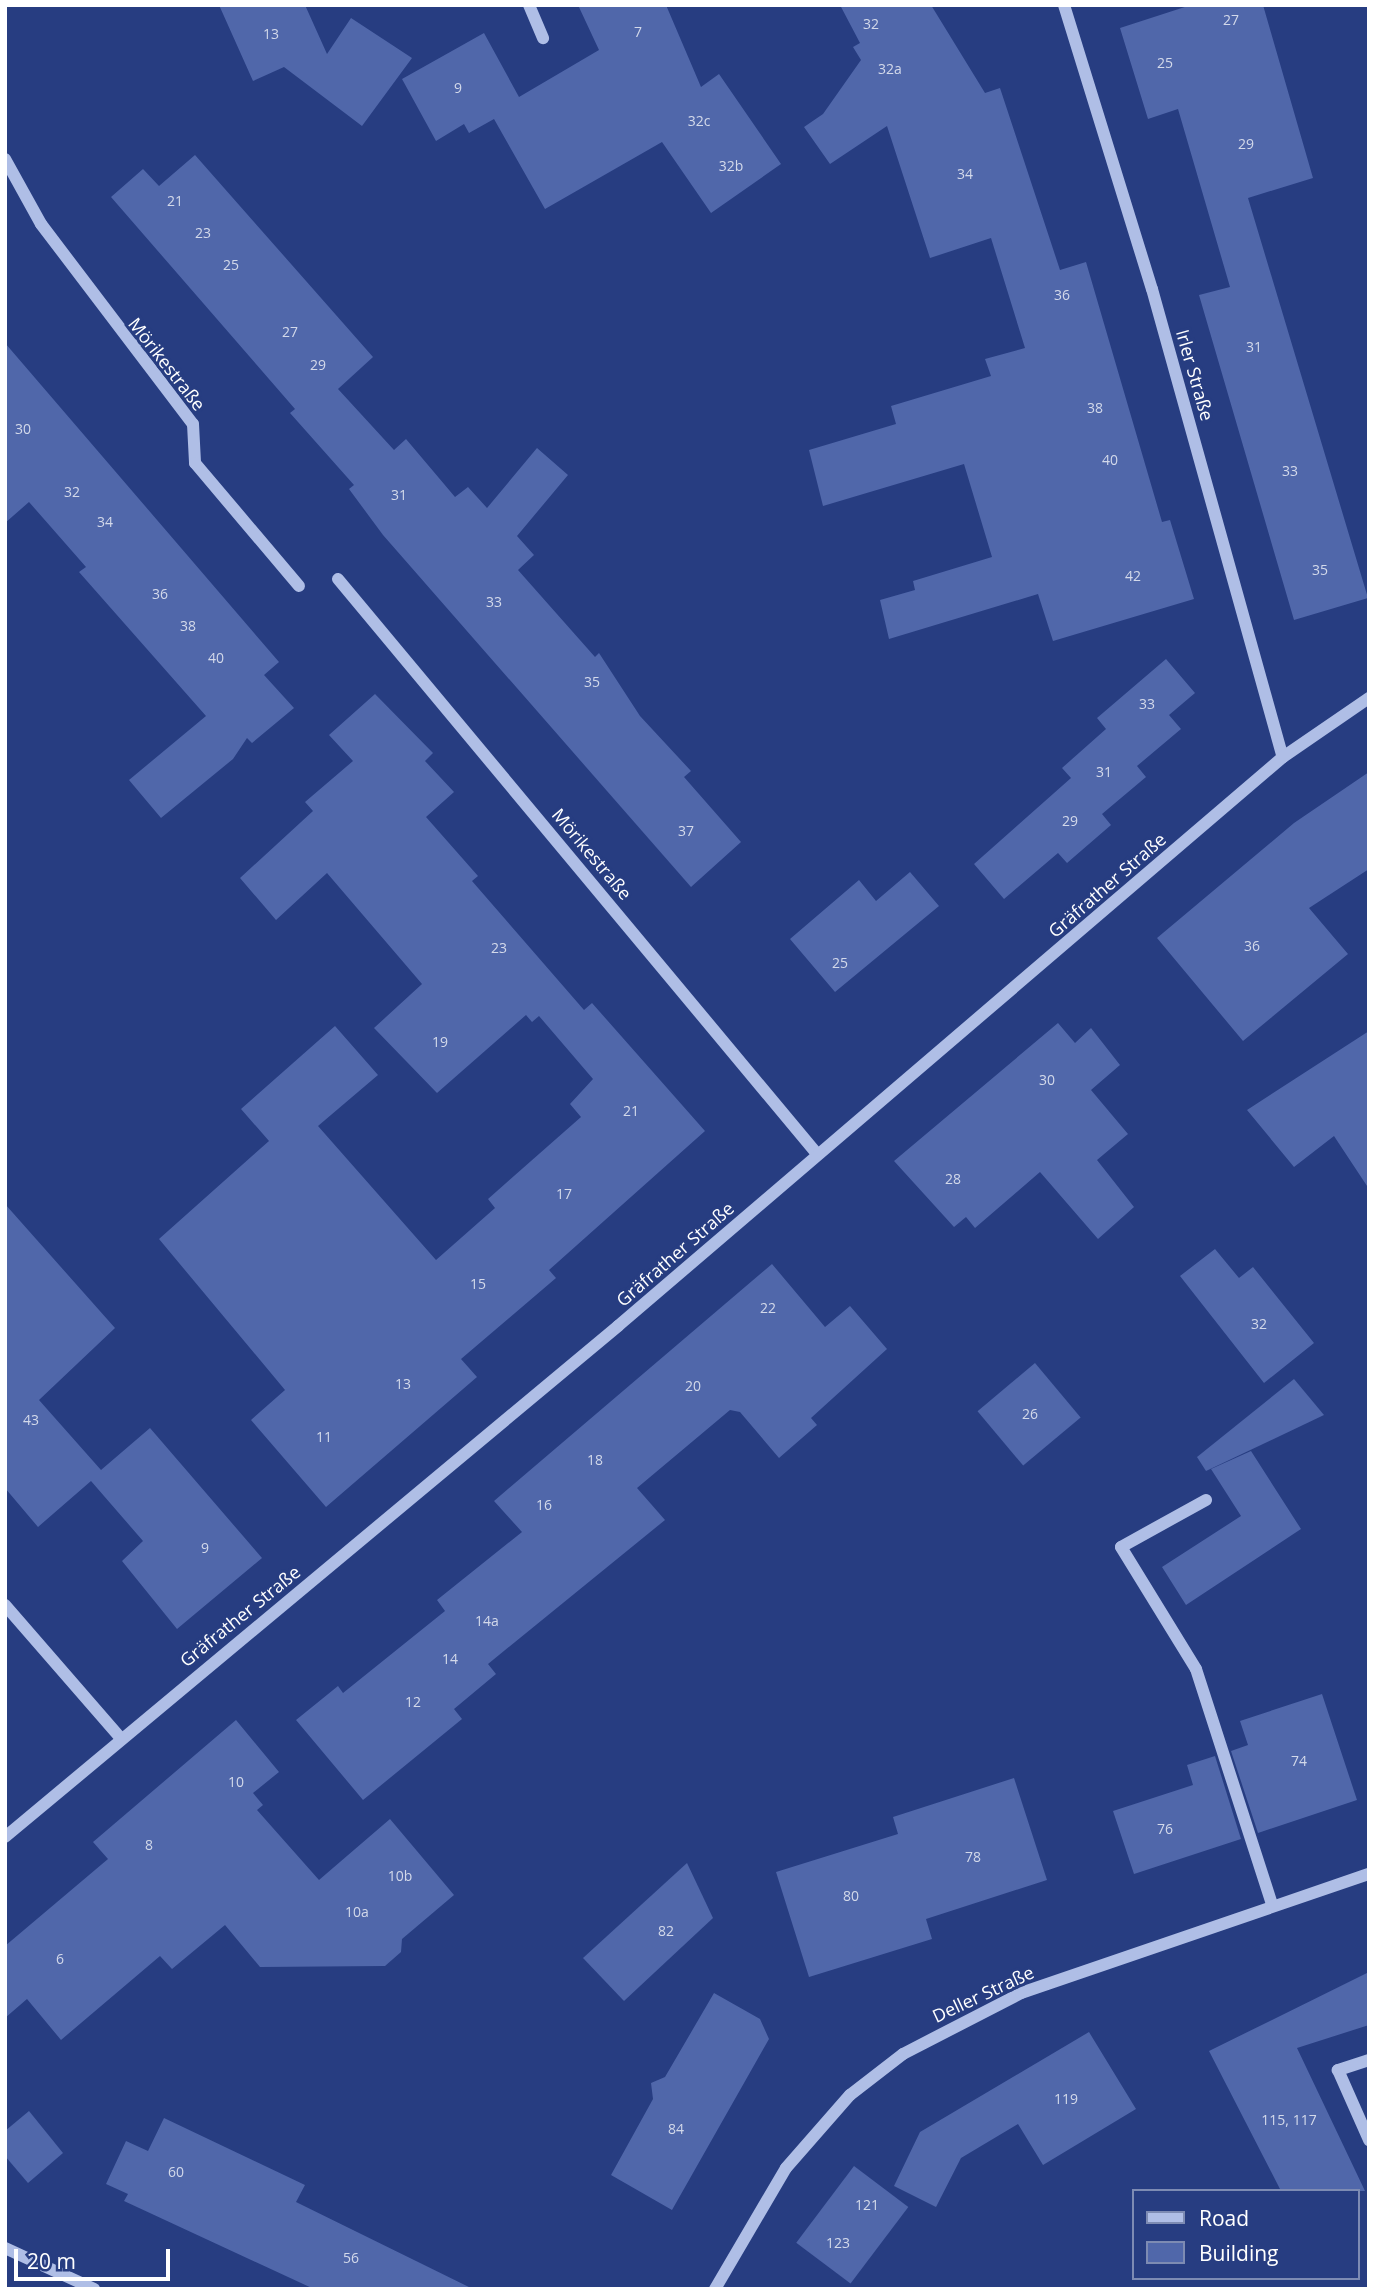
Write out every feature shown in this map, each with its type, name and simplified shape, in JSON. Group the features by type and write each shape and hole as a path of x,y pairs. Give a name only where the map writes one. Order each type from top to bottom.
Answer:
{"street":[{"path":"529,5 543,38"},
{"name":"Irler Straße","path":"1064,5 1152,289 1283,757"},
{"name":"Mörikestraße","path":"5,159 41,224 193,424 195,463 299,586"},
{"name":"Mörikestraße","path":"338,579 817,1154"},
{"name":"Gräfrather Straße","path":"5,1837 119,1736 618,1326 1283,757 1369,698"},
{"path":"1206,1500 1121,1546 1196,1670 1272,1905"},
{"path":"5,1605 119,1736"},
{"name":"Deller Straße","path":"715,2289 786,2168 850,2095 903,2054 1021,1993 1369,1874"},
{"path":"1369,2060 1338,2070 1369,2140"},
{"path":"5,2248 94,2289"}],"building":[{"path":"219,5 305,5 327,54 351,18 412,58 362,126 284,67 253,81"},
{"path":"578,5 666,5 701,87 719,74 781,164 711,213 662,142 545,209 494,119 469,133 464,124 436,141 402,79 484,33 519,97 599,50"},
{"path":"840,5 931,5 985,93 1000,88 1060,270 1086,262 1162,522 1170,520 1194,599 1053,641 1038,594 889,639 880,600 915,590 913,581 992,557 964,464 823,506 809,450 896,424 891,406 991,376 985,359 1025,348 991,238 930,258 887,126 830,164 804,127 823,114 861,60 853,47 860,43"},
{"path":"1191,5 1263,5 1313,178 1248,198 1368,598 1294,620 1199,295 1230,287 1178,109 1148,119 1120,28"},
{"path":"195,155 373,357 338,389 394,450 406,439 455,497 468,487 487,508 537,448 568,475 517,536 534,555 518,570 595,657 599,653 640,716 691,771 684,777 741,842 691,887 383,535 349,489 354,485 290,413 295,409 111,197 143,169 159,186"},
{"path":"5,343 279,662 264,675 294,708 252,743 247,738 233,759 161,818 129,780 206,716 79,572 86,567 29,502 5,523"},
{"path":"1166,659 1195,693 1169,715 1181,729 1137,766 1146,777 1102,814 1111,825 1067,863 1058,853 1004,899 974,864 1071,778 1062,768 1106,729 1097,718"},
{"path":"375,694 433,753 425,761 454,792 426,817 478,876 472,881 584,1010 592,1003 705,1131 549,1270 556,1278 461,1359 477,1377 326,1507 251,1420 285,1390 159,1239 269,1141 241,1109 335,1026 378,1075 318,1126 436,1260 495,1208 488,1199 581,1117 570,1104 593,1079 539,1016 532,1022 526,1015 437,1093 374,1028 422,984 327,873 276,920 240,878 313,811 305,802 353,761 329,735"},
{"path":"1369,772 1369,869 1309,908 1348,954 1243,1041 1157,938 1294,823"},
{"path":"910,872 939,906 835,992 790,939 859,880 876,901"},
{"path":"1058,1023 1075,1043 1091,1028 1120,1065 1091,1090 1128,1134 1097,1160 1134,1207 1098,1239 1040,1172 975,1228 966,1217 954,1227 894,1161"},
{"path":"1369,1031 1369,1189 1334,1136 1294,1167 1247,1110"},
{"path":"5,1204 115,1328 39,1400 101,1470 150,1428 262,1558 177,1629 122,1561 143,1541 91,1481 38,1527 5,1488"},
{"path":"1215,1249 1239,1278 1253,1267 1314,1343 1264,1383 1180,1276"},
{"path":"772,1264 825,1327 850,1306 887,1349 811,1418 817,1425 779,1458 740,1412 730,1410 637,1488 665,1520 488,1664 496,1674 454,1709 462,1719 363,1800 296,1720 338,1686 343,1693 445,1611 437,1600 522,1532 494,1501"},
{"path":"1035,1363 1081,1417 1023,1466 978,1411"},
{"path":"1294,1379 1324,1415 1206,1471 1197,1457"},
{"path":"1251,1451 1301,1529 1186,1605 1162,1567 1241,1516 1211,1469"},
{"path":"1322,1694 1357,1800 1258,1833 1231,1751 1248,1745 1240,1721"},
{"path":"236,1720 279,1772 253,1793 263,1805 257,1810 319,1880 390,1819 454,1895 402,1939 401,1952 385,1966 260,1967 225,1925 172,1969 160,1956 61,2040 27,1999 5,2018 5,1946 108,1859 93,1842"},
{"path":"1215,1756 1241,1839 1134,1874 1113,1811 1193,1785 1187,1765"},
{"path":"1014,1778 1047,1880 926,1919 932,1939 809,1977 776,1872 898,1834 893,1817"},
{"path":"687,1863 713,1918 624,2001 583,1958"},
{"path":"1369,1972 1369,2025 1297,2048 1365,2191 1280,2189 1209,2051"},
{"path":"714,1993 760,2019 769,2039 672,2210 611,2175 653,2099 651,2083 665,2077"},
{"path":"1089,2032 1136,2109 1043,2165 1018,2124 961,2158 936,2207 894,2186 920,2132"},
{"path":"29,2111 63,2153 28,2183 5,2156 5,2131"},
{"path":"164,2118 305,2185 296,2202 473,2289 314,2289 124,2201 128,2194 106,2184 126,2141 148,2151"},
{"path":"854,2166 908,2207 851,2284 796,2243"}]}
